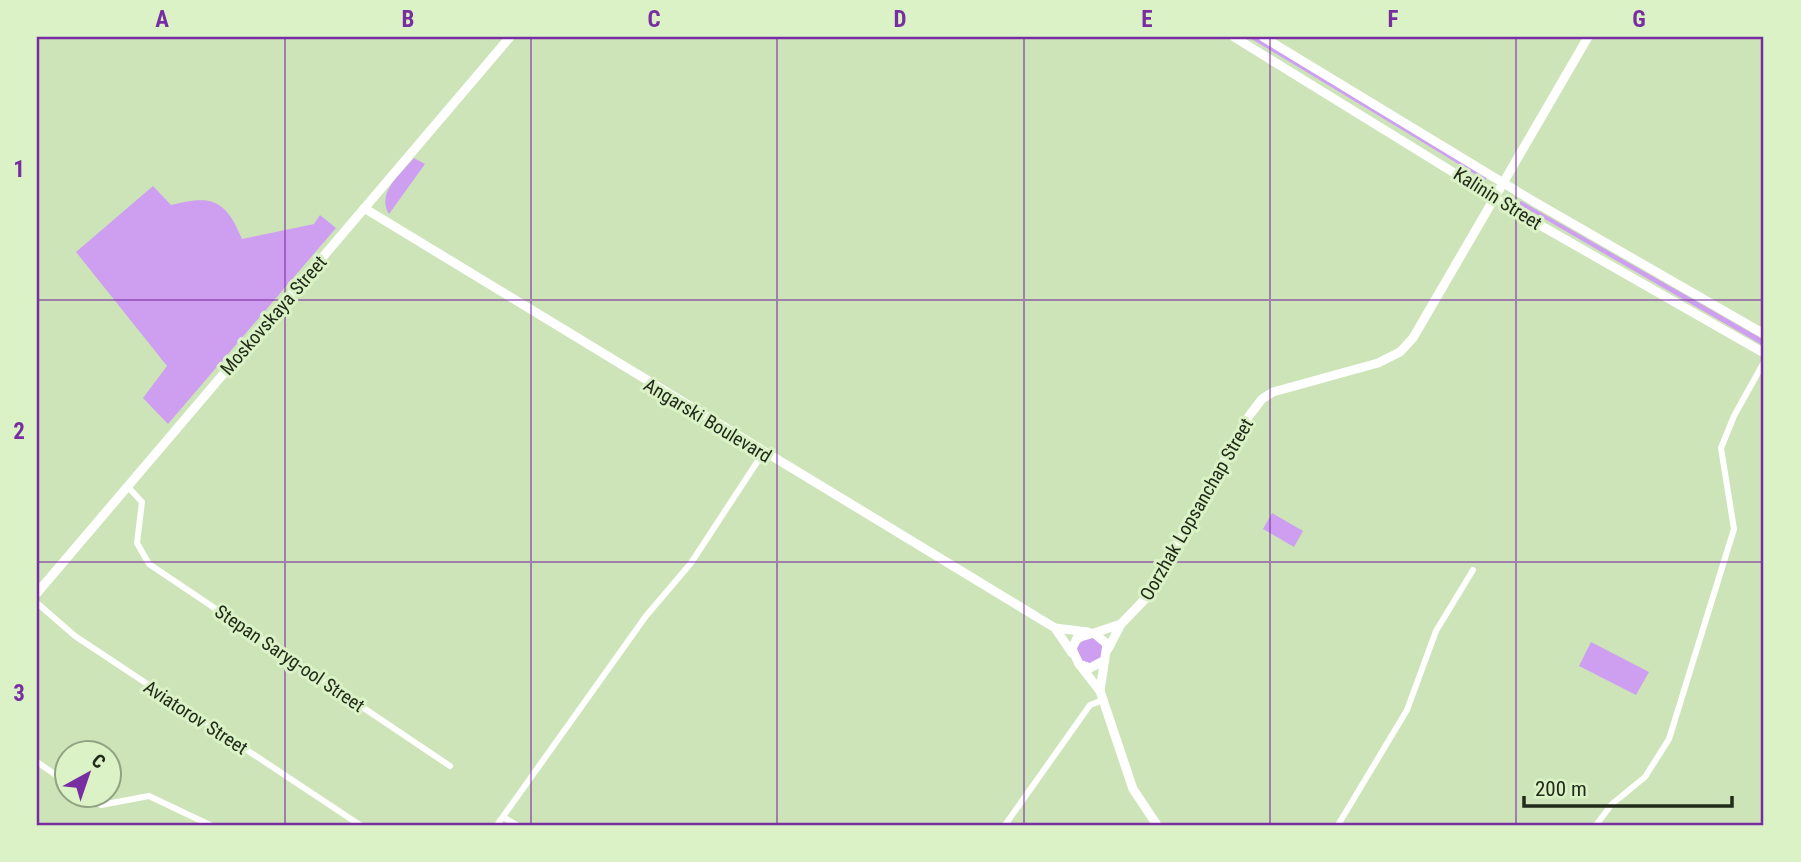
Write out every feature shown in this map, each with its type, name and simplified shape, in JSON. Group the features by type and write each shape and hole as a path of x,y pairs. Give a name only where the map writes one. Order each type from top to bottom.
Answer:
{"street":[{"name":"Moskovskaya Street","path":"37,593 510,37"},
{"name":"Kalinin Street","path":"1236,37 1495,197 1764,353"},
{"name":"Oorzhak Lopsanchap Street","path":"1108,649 1121,624 1149,595 1254,407 1272,393 1378,363 1400,352 1417,332 1588,37"},
{"name":"Kalinin Street","path":"1269,38 1504,183 1764,334"},
{"name":"Angarski Boulevard","path":"364,208 763,453 1055,628 1091,633"},
{"path":"1596,825 1612,804 1645,777 1656,764 1673,729 1734,529 1721,448 1734,416 1764,362"},
{"path":"497,825 646,615 691,563 763,453"},
{"name":"Stepan Saryg-ool Street","path":"127,486 142,502 137,543 149,564 450,766"},
{"path":"1338,825 1404,716 1436,631 1473,570"},
{"name":"Aviatorov Street","path":"37,603 75,636 360,825"},
{"name":"Oorzhak Lopsanchap Street","path":"1091,633 1121,624"},
{"name":"Angarski Boulevard","path":"1055,628 1073,654"},
{"path":"1005,825 1090,705 1102,696 1108,649 1104,639 1091,633 1077,638 1073,654 1102,696 1133,789 1157,825"},
{"path":"1079,664 1090,668 1105,660"},
{"path":"37,762 52,772"},
{"path":"122,801 149,796 210,825"},
{"path":"503,817 517,825"}],"shaded area":[{"path":"1257,37 1488,176 1485,180 1250,38"},
{"path":"414,158 425,164 389,214 386,206 388,191"},
{"path":"153,186 171,205 197,200 215,203 229,215 242,239 314,224 320,215 336,228 168,424 143,398 167,366 76,252"},
{"path":"1521,201 1764,340 1762,345 1517,203"},
{"path":"1272,513 1303,531 1294,547 1263,529"},
{"path":"1090,635 1103,642 1104,656 1093,665 1079,660 1076,647"},
{"path":"1591,642 1649,672 1636,695 1579,666"}]}
